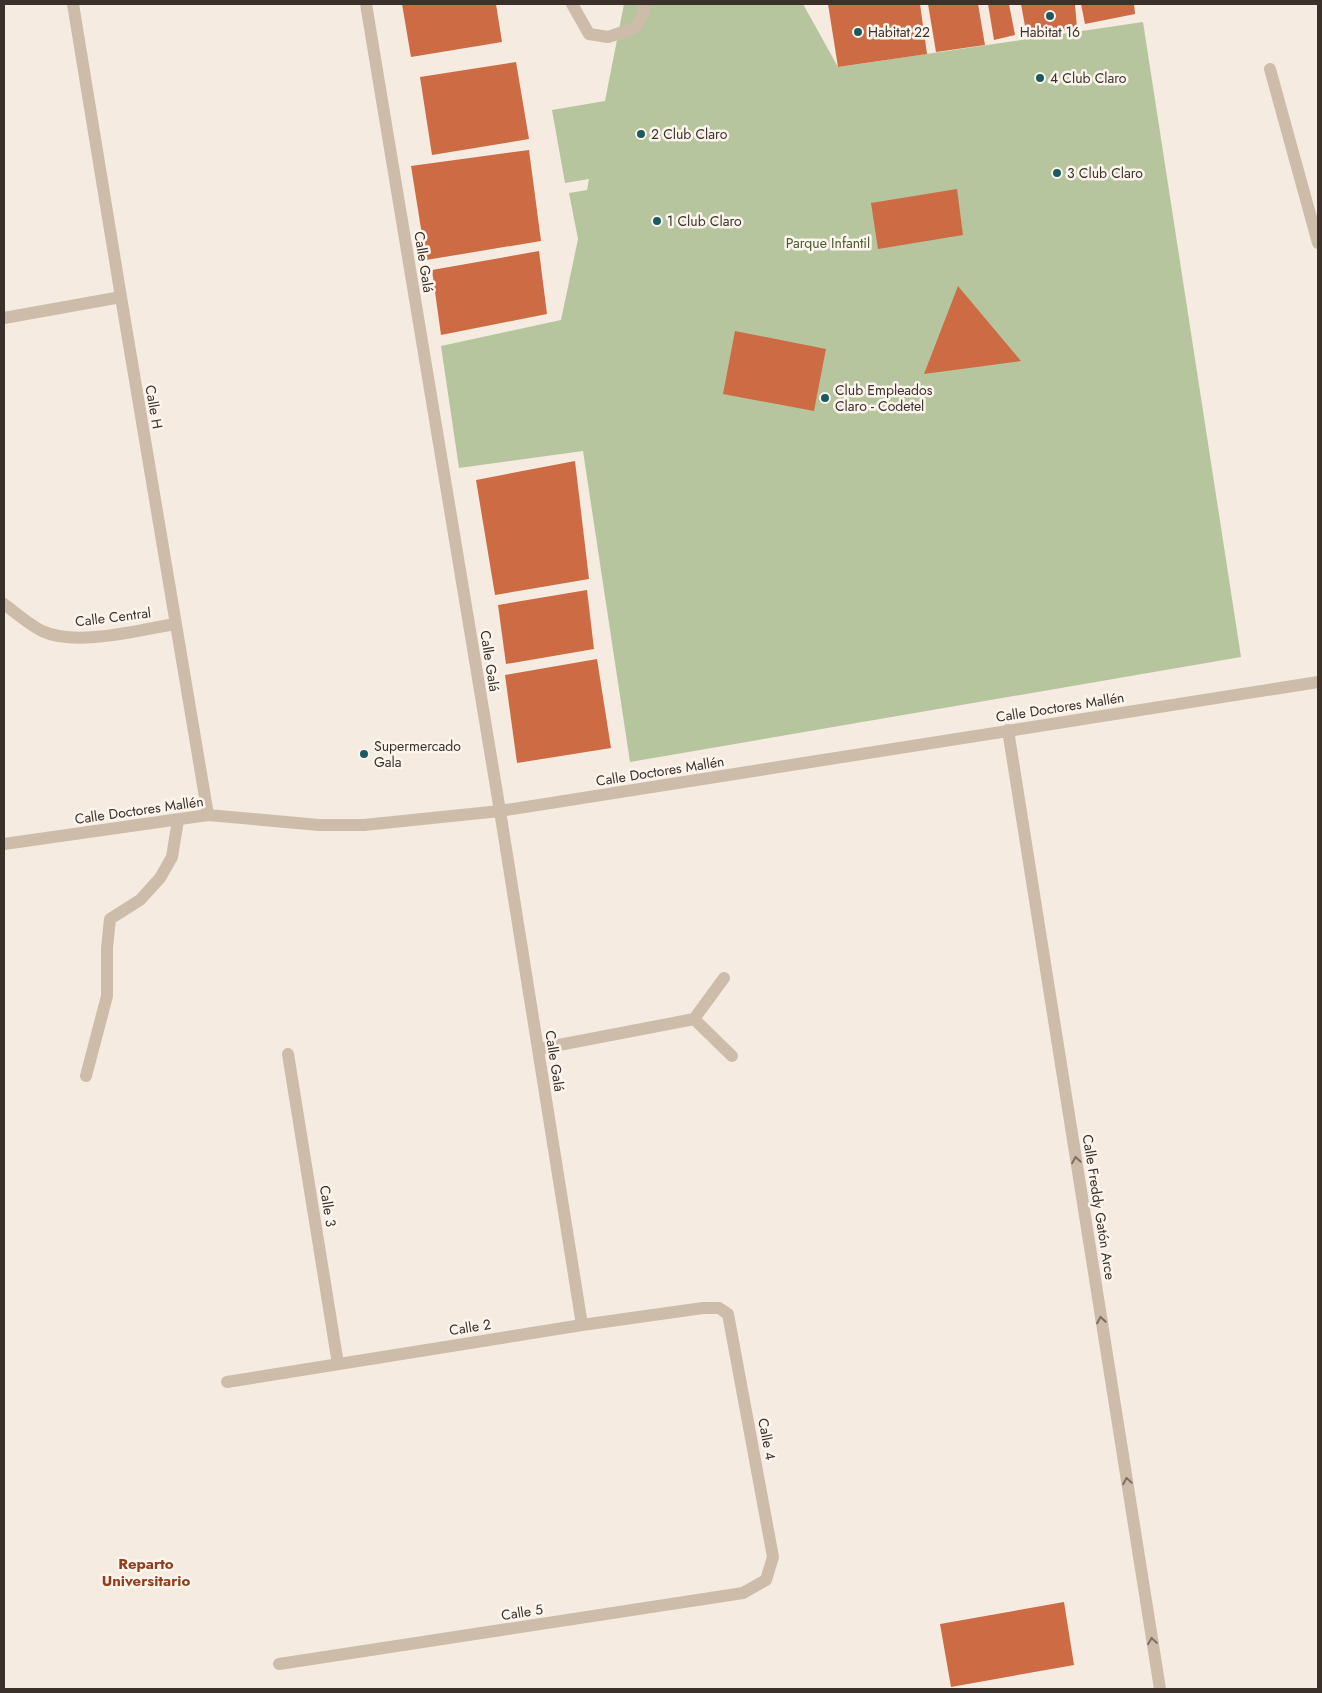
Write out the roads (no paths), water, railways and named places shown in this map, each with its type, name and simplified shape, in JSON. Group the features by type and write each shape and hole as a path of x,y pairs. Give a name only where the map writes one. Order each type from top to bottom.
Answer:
{"street":[{"name":"Calle H","path":"74,4 120,297 208,815"},
{"name":"Calle Galá","path":"366,4 500,811 582,1324"},
{"path":"572,4 589,34 608,37 635,28 644,13 643,4"},
{"path":"1270,69 1318,243"},
{"path":"4,318 120,297"},
{"name":"Calle Central","path":"4,604 42,631 69,638 99,637 176,624"},
{"name":"Calle Doctores Mallén","path":"4,844 208,815 318,825 364,825 500,811 1318,682"},
{"name":"Calle Freddy Gatón Arce","path":"1008,730 1160,1689"},
{"path":"86,1076 107,996 107,948 110,919 140,900 160,878 172,856 178,820"},
{"path":"538,1048 694,1018 724,978"},
{"path":"694,1018 732,1056"},
{"name":"Calle 3","path":"288,1054 338,1364"},
{"name":"Calle 2","path":"227,1382 582,1324 703,1308 719,1308"},
{"name":"Calle 4","path":"719,1308 728,1314 773,1557 766,1580"},
{"name":"Calle 5","path":"279,1664 743,1593 766,1580"}],"place":[{"name":"Habitat 16","path":"1050,16"},
{"name":"Habitat 22","path":"858,32"},
{"name":"4 Club Claro","path":"1040,78"},
{"name":"2 Club Claro","path":"641,134"},
{"name":"3 Club Claro","path":"1057,173"},
{"name":"1 Club Claro","path":"657,221"},
{"name":"Club Empleados Claro - Codetel","path":"825,398"},
{"name":"Supermercado Gala","path":"364,754"}],"district":[{"name":"Reparto Universitario","path":"146,1572"}],"park label":[{"name":"Parque Infantil","path":"828,243"}]}
